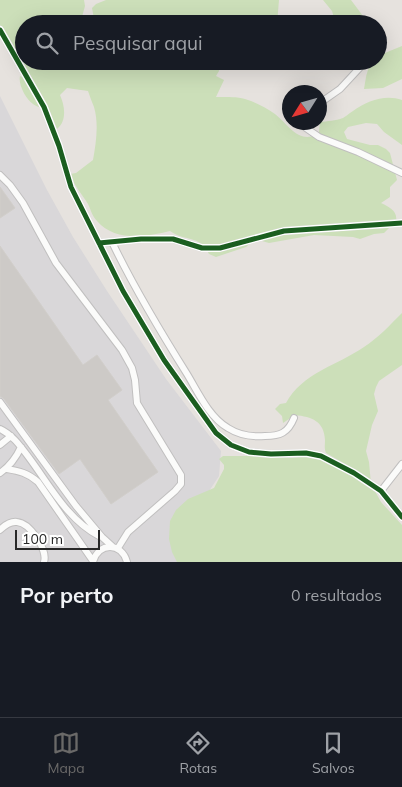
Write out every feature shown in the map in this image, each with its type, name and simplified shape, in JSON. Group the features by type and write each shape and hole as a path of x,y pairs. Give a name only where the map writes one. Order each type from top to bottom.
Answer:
{"street":[{"path":"0,30 15,56"},
{"path":"23,70 44,107 59,146 71,187 123,291 164,360 216,433 231,445 249,452 271,454 306,453 321,456 354,473 381,491 402,517"},
{"path":"327,98 340,89 358,70"},
{"path":"309,130 319,137 358,152 402,173"},
{"path":"0,175 10,185 22,203 56,263 122,350 132,368 137,403 181,475 181,484 175,491 128,532 116,548"},
{"path":"99,243 141,239 173,239 202,248 220,248 284,231 402,223"},
{"path":"112,242 130,278 169,346 218,421 229,429 255,437 276,436 286,432 294,418"},
{"path":"0,402 70,498 102,538"},
{"path":"0,429 11,436 21,447 76,521 116,548 126,556 128,562"},
{"path":"0,445 11,436"},
{"path":"0,473 7,469 16,458 21,447"},
{"path":"381,491 402,464"},
{"path":"7,469 23,472 38,482 93,562 98,552 108,547 116,548"},
{"path":"0,530 9,523 16,521 26,526 44,551 44,562"}],"shaded area":[{"path":"0,96 73,237 166,379 221,451 219,476 201,503 190,562 0,562"}],"green space":[{"path":"0,0 84,0 85,6 82,15 15,15 15,51 0,25"},
{"path":"106,0 279,0 278,15 93,15 92,8"},
{"path":"323,0 351,0 362,15 333,15"},
{"path":"402,46 402,79 383,88 364,89 368,70 387,70 387,52"},
{"path":"26,70 219,70 216,76 224,80 216,97 247,99 254,102 266,108 282,121 282,130 292,130 298,135 309,137 316,135 319,130 327,130 327,121 343,118 358,107 370,102 383,98 402,100 402,145 384,132 377,124 366,123 348,127 344,132 347,139 370,145 378,145 390,153 397,180 390,187 390,197 381,203 394,212 396,221 384,233 360,239 314,235 269,243 255,239 246,247 216,257 209,254 196,241 170,231 141,236 122,235 113,232 104,228 94,217 70,174 76,173 93,160 97,127 94,107 88,91 67,88 60,95 64,118 57,129 49,113 28,99 20,83 20,76 32,81"},
{"path":"402,313 402,365 379,381 376,387 374,394 378,411 372,425 366,451 371,484 381,502 402,525 402,562 177,562 169,539 170,521 176,510 188,499 214,488 224,469 224,465 219,459 223,456 278,456 291,458 311,456 352,468 326,453 324,434 320,424 307,417 295,415 283,423 282,416 275,409 280,404 286,403 301,384 321,370 369,343"}],"building":[{"path":"0,187 15,208 0,218"},
{"path":"0,246 83,365 97,355 122,390 108,400 158,472 111,504 80,459 59,474 0,396"}],"cycle path":[{"path":"0,30 15,56"},
{"path":"23,70 44,107 59,146 71,187 123,291 164,360 216,433 231,445 249,452 271,454 306,453 321,456 354,473 381,491 402,517"},
{"path":"99,243 141,239 173,239 202,248 220,248 284,231 402,223"}]}
